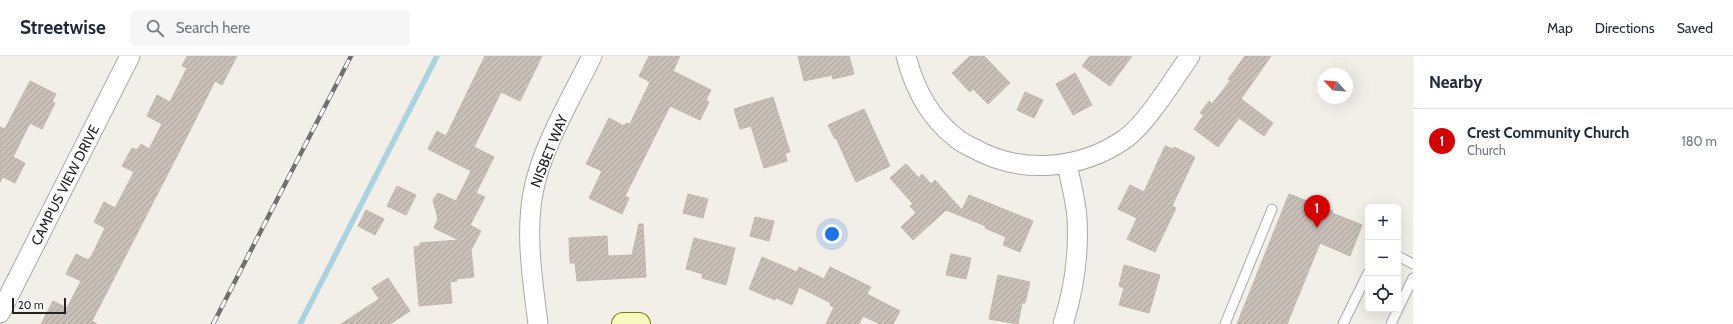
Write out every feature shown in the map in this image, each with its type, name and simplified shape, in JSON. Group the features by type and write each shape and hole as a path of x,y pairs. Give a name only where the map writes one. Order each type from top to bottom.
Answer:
{"main road":[{"path":"623,324 639,324"}],"street":[{"name":"CAMPUS VIEW DRIVE","path":"0,313 130,56"},
{"name":"NISBET WAY","path":"538,324 529,241 533,193 543,160 554,134 592,56"},
{"path":"906,56 915,85 929,109 956,138 989,156 1015,164 1040,166 1067,163 1101,153 1125,138 1138,128 1190,56"},
{"path":"1063,324 1068,308 1074,276 1077,247 1077,217 1067,163"}],"lane":[{"path":"1225,324 1272,209"},
{"path":"1401,258 1413,264"},
{"path":"1343,324 1367,276"},
{"path":"1401,303 1413,278"},
{"path":"1390,324 1396,312"}],"building":[{"path":"187,56 237,56 222,85 215,81 92,321 97,324 41,324 53,301 67,308 81,281 66,274 76,254 88,260 92,255 105,228 94,222 104,202 115,208 134,172 122,166 132,148 137,150 141,144 149,149 162,124 147,116 157,95 170,102 187,68 182,66"},
{"path":"485,56 542,56 520,101 501,92 474,147 494,157 476,193 485,197 470,225 481,231 471,250 474,277 456,279 457,281 450,282 452,303 419,306 414,247 420,246 420,243 459,240 434,228 438,219 433,200 438,193 456,201 471,171 428,149 437,131 446,136"},
{"path":"649,56 680,56 673,71 711,90 706,100 709,102 700,120 670,106 625,196 629,198 622,214 589,198 602,171 586,164 609,118 624,126 626,123 630,124 650,82 639,76"},
{"path":"798,56 849,56 854,74 833,79 832,75 804,81"},
{"path":"970,56 984,56 1010,83 988,104 973,89 970,92 952,73"},
{"path":"1090,56 1132,56 1110,86 1082,66"},
{"path":"1245,56 1271,56 1241,99 1273,123 1264,136 1239,118 1218,147 1194,129 1204,115 1200,113 1209,101 1212,104 1230,81 1228,79"},
{"path":"1075,73 1092,105 1073,115 1056,84"},
{"path":"30,81 56,94 52,102 55,103 42,129 30,123 13,157 25,163 15,183 3,177 0,182 0,127 5,129"},
{"path":"1025,92 1043,100 1034,118 1017,110"},
{"path":"773,97 790,152 785,153 787,161 764,168 751,126 740,129 734,109"},
{"path":"864,109 890,166 856,182 836,138 835,139 828,125"},
{"path":"1165,146 1173,149 1174,147 1195,157 1172,206 1176,208 1155,252 1127,239 1137,218 1118,209 1130,185 1144,192"},
{"path":"906,164 919,178 922,174 931,184 935,180 962,210 969,195 1033,221 1020,252 1003,245 1006,237 985,228 986,226 946,210 913,240 901,227 916,213 910,206 913,204 890,178"},
{"path":"397,186 416,195 406,215 387,206"},
{"path":"688,194 708,199 703,218 683,213"},
{"path":"1289,194 1333,211 1332,213 1362,225 1350,256 1320,243 1287,324 1237,324"},
{"path":"366,210 384,219 375,235 358,226"},
{"path":"755,217 774,221 769,241 750,236"},
{"path":"639,224 643,224 646,277 577,281 575,263 570,263 569,238 607,236 608,256 632,255"},
{"path":"694,238 735,248 726,285 702,278 703,274 686,269"},
{"path":"951,254 971,258 966,279 946,275"},
{"path":"762,257 797,272 799,267 824,279 830,267 871,287 867,294 900,311 893,324 880,324 863,316 859,324 826,324 834,307 830,305 831,303 799,287 792,305 776,298 775,300 749,289"},
{"path":"1124,265 1160,275 1149,313 1119,305 1124,288 1119,286"},
{"path":"998,275 1030,282 1025,303 1022,303 1018,324 989,319"},
{"path":"388,278 410,311 390,324 341,324 379,299 372,288"}],"waterway":[{"path":"300,324 437,56"}],"railway":[{"path":"213,324 351,56"}],"place":[{"name":"Crest Community Church","path":"1317,228"}]}
